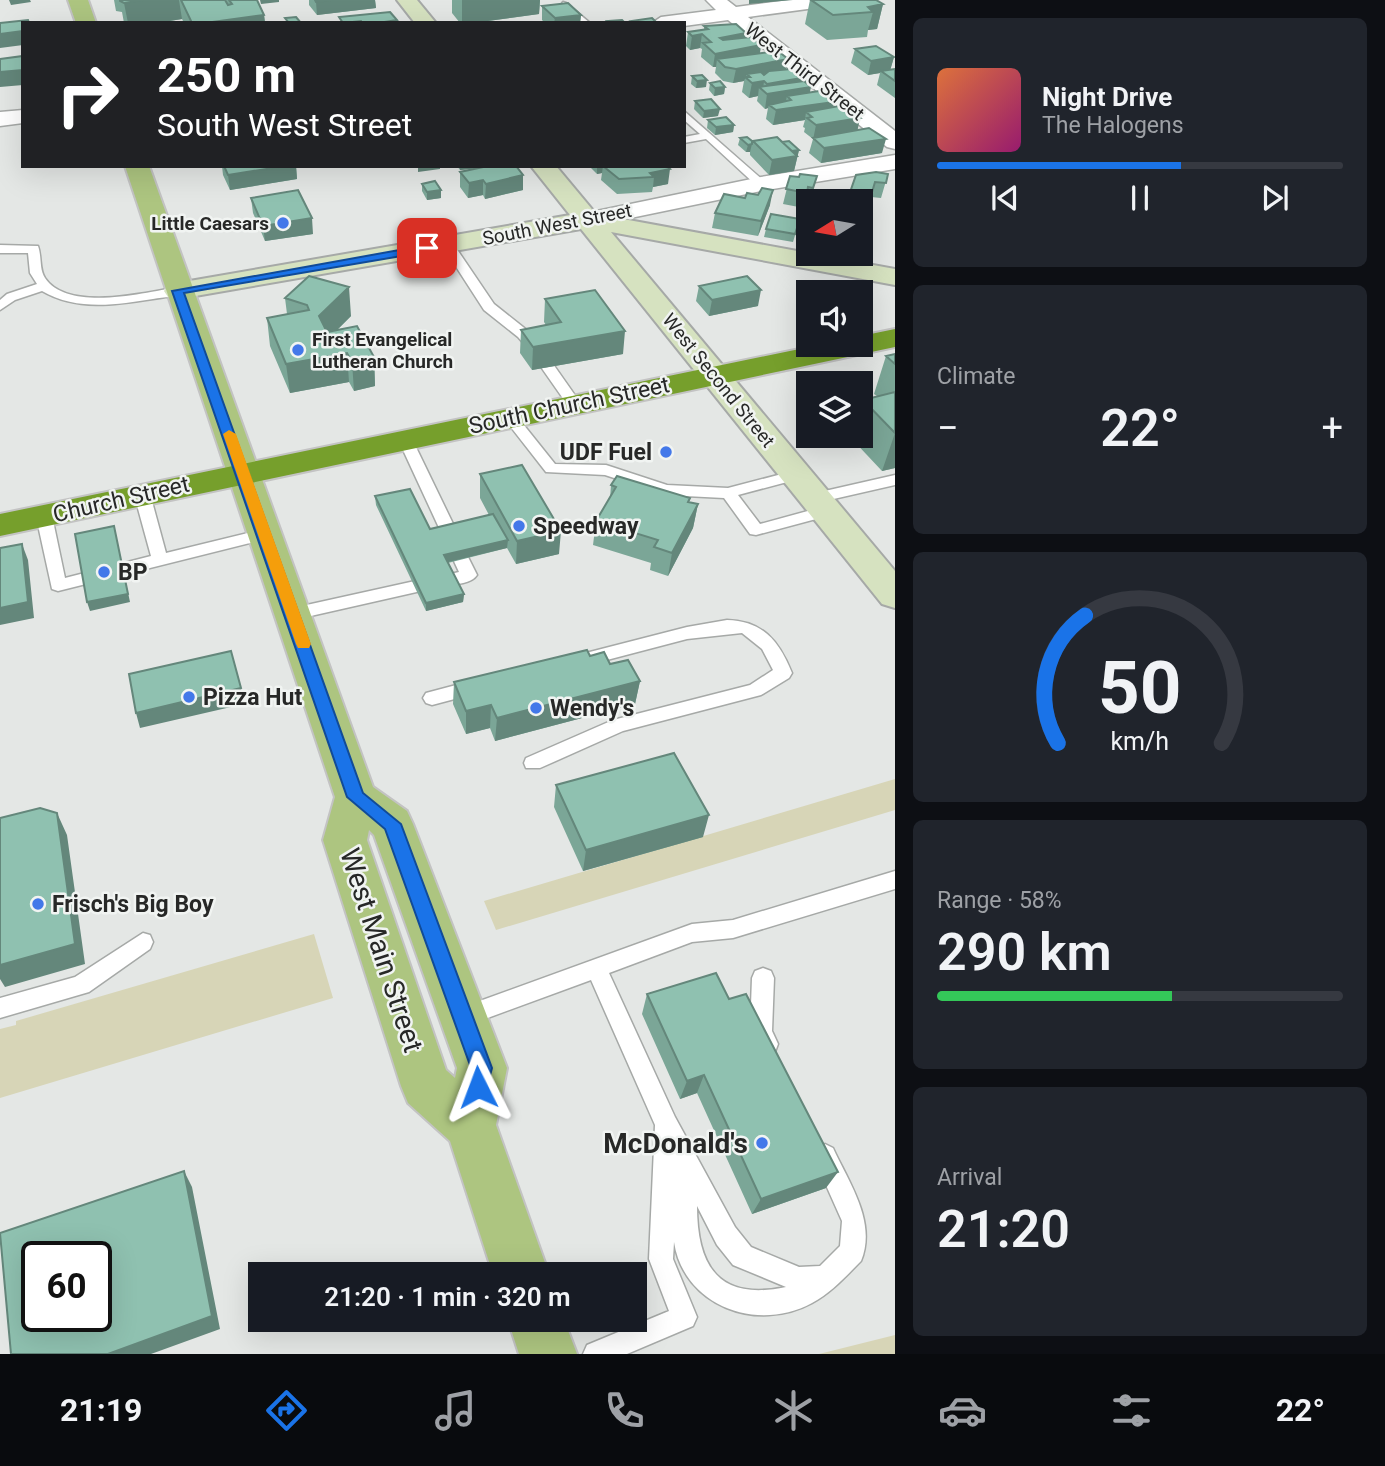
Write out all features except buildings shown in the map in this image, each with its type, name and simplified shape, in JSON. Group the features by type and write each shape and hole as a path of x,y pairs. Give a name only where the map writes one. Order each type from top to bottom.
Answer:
{"highway":[{"name":"South Church Street","path":"243,472 895,338"},
{"name":"Church Street","path":"0,525 243,472"}],"main road":[{"path":"78,0 85,21"},
{"path":"407,0 424,21"},
{"path":"138,168 178,291 356,797"},
{"name":"West Second Street","path":"545,168 895,595"},
{"path":"587,220 895,277"},
{"name":"South West Street","path":"178,291 587,220"},
{"name":"West Main Street","path":"470,1125 482,1068 392,824 356,797 345,840 426,1086 470,1125 517,1262"},
{"path":"540,1332 548,1354"}],"street":[{"name":"West Third Street","path":"715,0 895,142"},
{"path":"675,21 830,0"},
{"path":"0,119 21,116"},
{"name":"South West Street","path":"587,220 761,184 895,162"}],"lane":[{"path":"554,6 566,5 584,21"},
{"path":"686,116 761,184"},
{"path":"686,139 707,136"},
{"path":"448,245 489,307 523,334 536,349"},
{"path":"0,249 34,249 37,277 44,286 68,298 92,302 178,291"},
{"path":"0,306 11,297 44,286"},
{"path":"548,367 574,404"},
{"path":"510,417 551,469 606,470 666,491 728,493 797,475"},
{"path":"405,439 449,532"},
{"path":"728,493 756,530 821,504 895,480"},
{"path":"142,494 160,560"},
{"path":"44,516 58,585 264,534"},
{"path":"452,579 469,575 461,559"},
{"path":"293,614 415,587"},
{"path":"533,763 619,725 755,690 783,673 774,648 744,627 714,628 572,663"},
{"path":"432,698 496,682"},
{"path":"463,1017 692,933 733,929 895,880"},
{"path":"0,1008 81,985 143,942"},
{"path":"597,970 667,1125 686,1155 726,1237 742,1256 799,1280 825,1278"},
{"path":"762,978 761,1032 780,1068"},
{"path":"596,1354 684,1317 661,1259 667,1125"},
{"path":"686,1155 687,1251 696,1275 715,1291 741,1303 774,1302 801,1295 825,1278 852,1252 854,1221 817,1140"}],"shaded area":[{"path":"895,779 895,810 496,930 484,901"},
{"path":"314,934 333,998 0,1098 0,1029 16,1025 16,1021"},
{"path":"895,1335 895,1354 819,1354"}],"slow traffic":[{"path":"229,434 303,644"}],"place":[{"name":"Little Caesars","path":"283,223"},
{"name":"First Evangelical Lutheran Church","path":"298,350"},
{"name":"UDF Fuel","path":"666,452"},
{"name":"Speedway","path":"519,526"},
{"name":"BP","path":"104,572"},
{"name":"Pizza Hut","path":"189,697"},
{"name":"Wendy's","path":"536,708"},
{"name":"Frisch's Big Boy","path":"38,904"},
{"name":"McDonald's","path":"762,1143"}],"route":[{"path":"427,248 178,291 356,797 392,824 482,1068 478,1087"}]}
